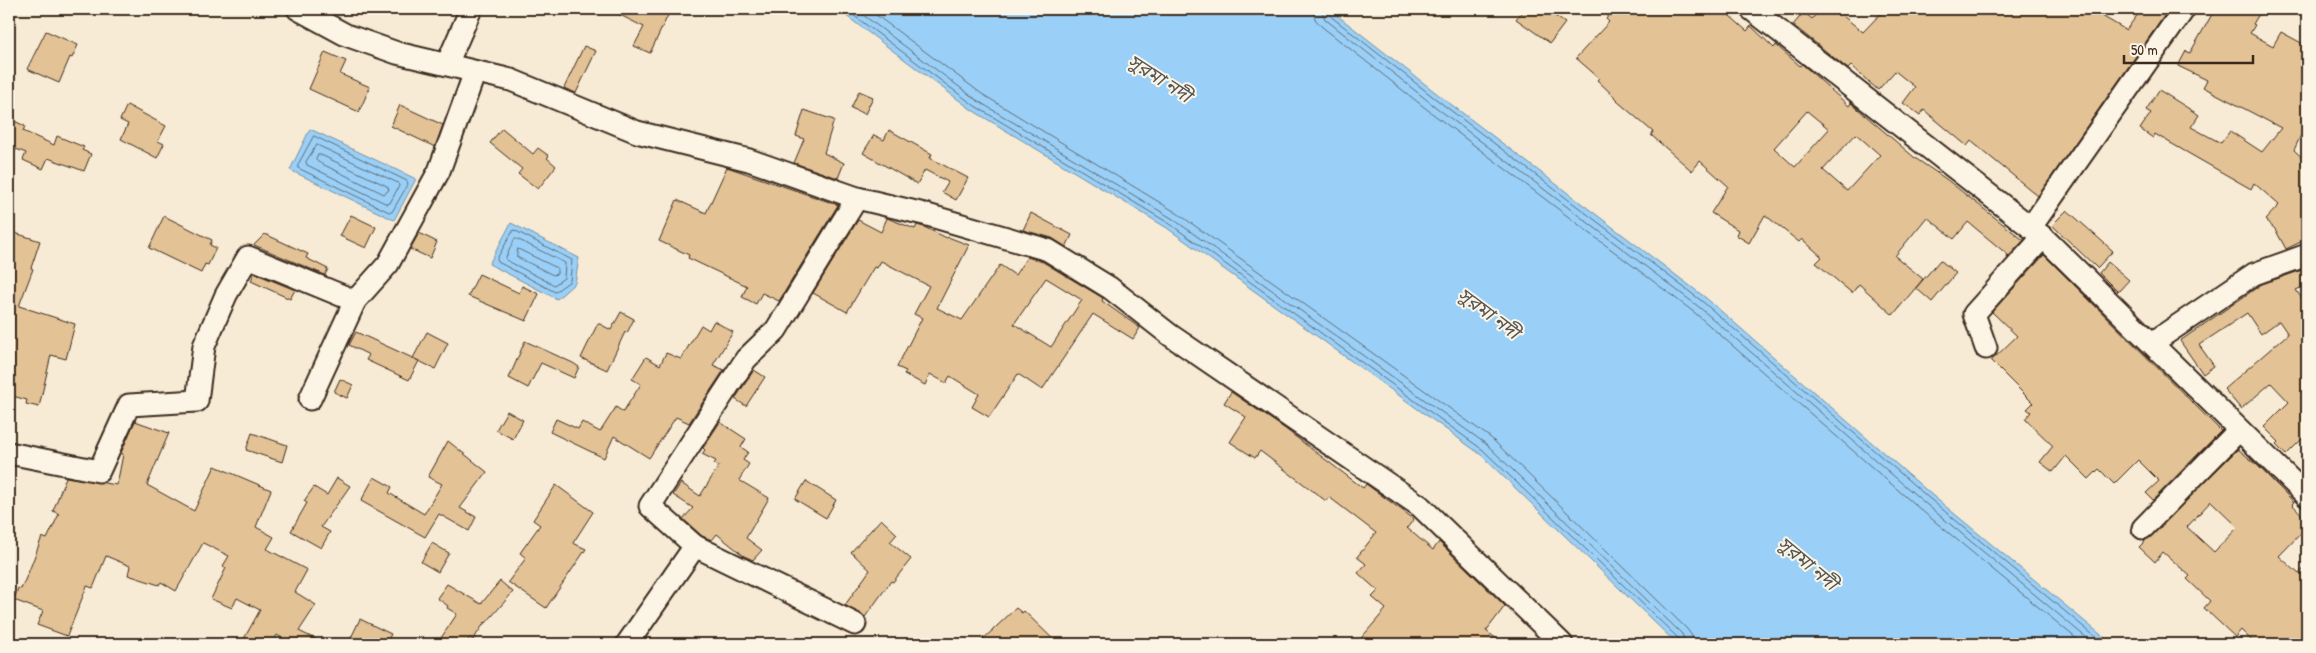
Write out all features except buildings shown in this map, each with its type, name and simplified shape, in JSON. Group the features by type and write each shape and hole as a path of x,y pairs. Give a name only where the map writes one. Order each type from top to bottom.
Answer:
{"street":[{"path":"298,9 346,35 397,53 511,80 637,132 749,160 857,198 924,214 1048,250 1110,288 1170,335 1420,506 1562,644"},
{"path":"447,64 470,9"},
{"path":"1751,9 2037,232 2307,496"},
{"path":"1986,348 1974,314 2037,232 2184,9"},
{"path":"310,399 355,301 388,264 438,171 475,72"},
{"path":"855,624 695,546 650,506 746,360 776,330 857,198"},
{"path":"2152,343 2254,274 2307,256"},
{"path":"9,452 99,470 129,405 197,401 204,346 226,295 248,257 355,301"},
{"path":"2143,528 2239,430"},
{"path":"627,644 695,546"}],"water":[{"name":"সুরমা নদী","path":"837,9 1329,9 1706,298 1933,496 2112,644 1677,644 1480,454 1167,228 972,110"},
{"path":"310,129 416,179 394,220 290,170"},
{"path":"511,223 579,258 575,283 557,299 489,264"}]}
